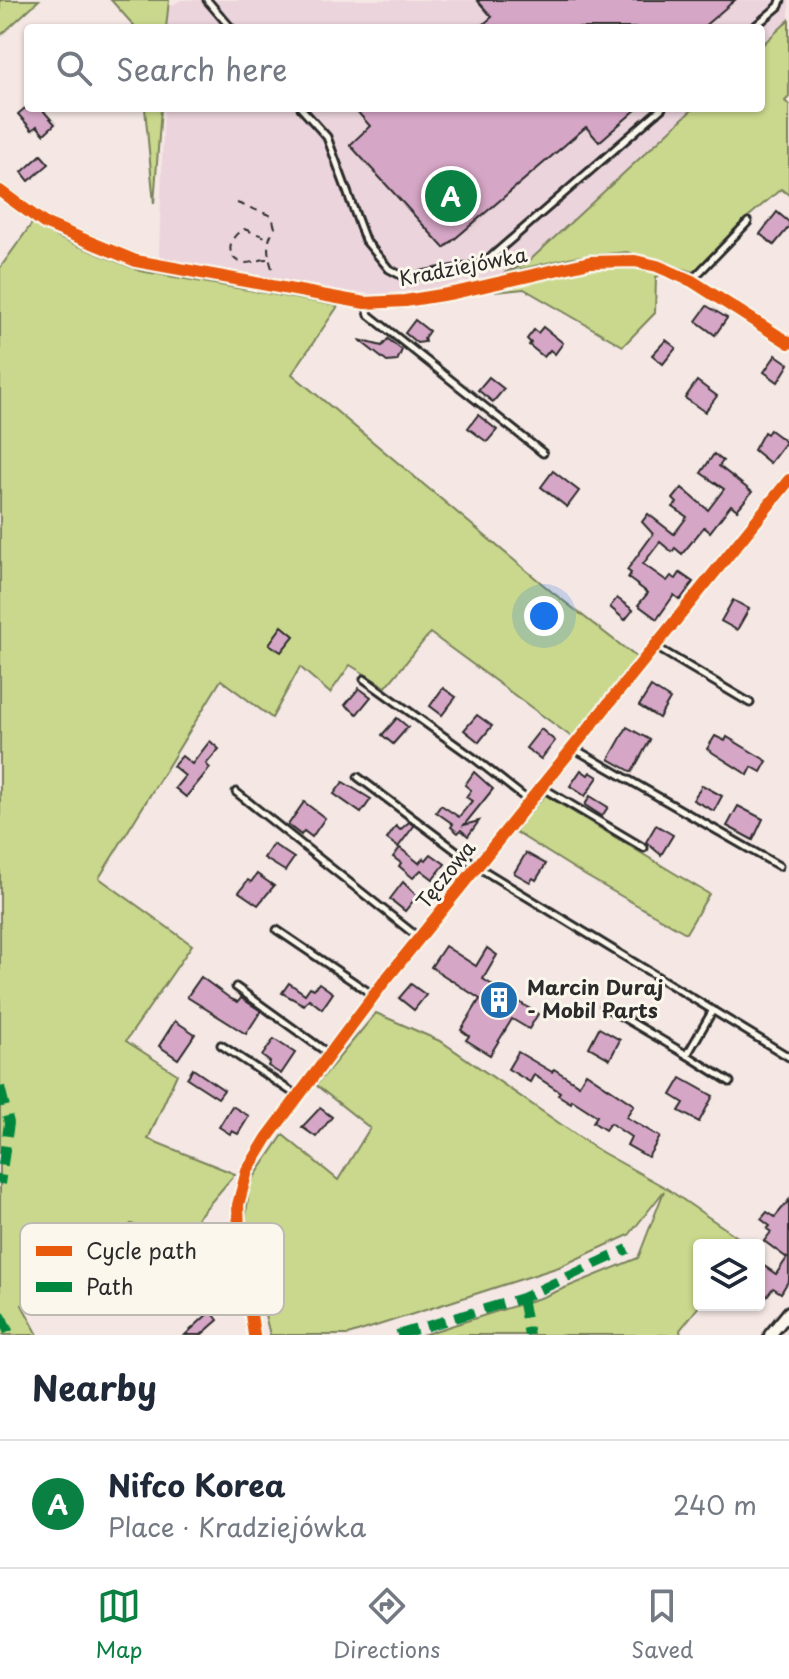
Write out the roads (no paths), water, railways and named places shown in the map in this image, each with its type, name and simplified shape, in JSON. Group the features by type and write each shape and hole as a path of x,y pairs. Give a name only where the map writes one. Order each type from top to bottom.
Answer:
{"street":[{"name":"Kradziejówka","path":"0,191 44,223 136,261 365,303 405,301 454,293 568,266 613,260 657,266 692,281 789,343"},
{"name":"Tęczowa","path":"239,1223 238,1205 247,1171 330,1054 374,995 789,480"},
{"path":"770,1335 789,1312"},
{"name":"Tęczowa","path":"251,1315 254,1335"}],"lane":[{"path":"207,0 228,24"},
{"path":"758,24 779,6 781,0"},
{"path":"305,112 327,137 365,240 389,269 406,278 483,264 657,112"},
{"path":"692,281 748,222"},
{"path":"365,303 369,315 543,453"},
{"path":"656,647 750,703"},
{"path":"364,679 531,803"},
{"path":"575,749 779,866"},
{"name":"Tęczowa","path":"358,777 478,867 789,1057"},
{"path":"543,788 644,848"},
{"name":"Tęczowa","path":"236,792 420,938"},
{"path":"277,930 374,995"},
{"path":"236,987 330,1054"},
{"path":"604,1006 730,1082"},
{"path":"687,1055 713,1010"},
{"path":"221,1045 299,1096"}],"place":[{"name":"Nifco Korea","path":"451,196"},
{"name":"Marcin Duraj - Mobil Parts","path":"499,1000"}]}
